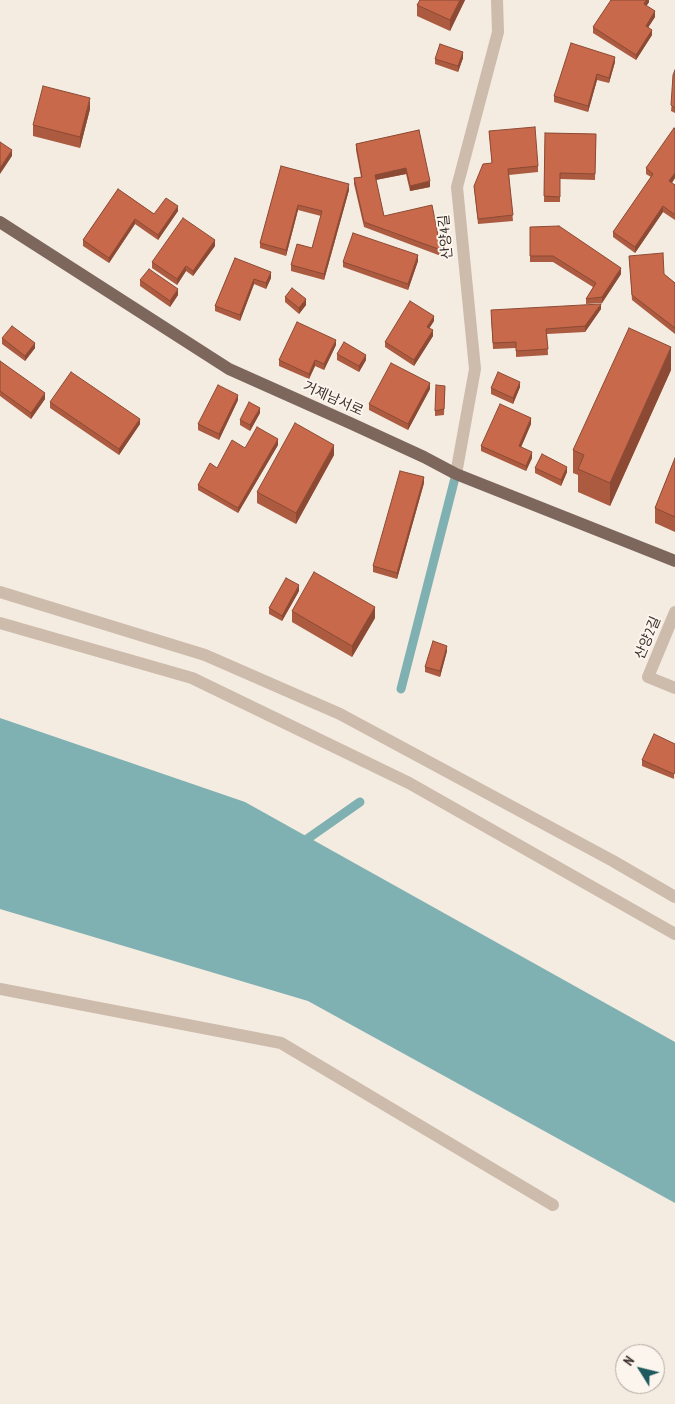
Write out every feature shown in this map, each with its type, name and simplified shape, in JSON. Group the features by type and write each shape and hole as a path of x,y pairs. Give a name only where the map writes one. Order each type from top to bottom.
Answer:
{"main road":[{"name":"거제남서로","path":"0,222 229,369 424,457 456,474 675,561"}],"street":[{"name":"산양4길","path":"456,474 475,369 456,187 498,32 497,0"},
{"path":"0,592 205,655 340,714 613,861 675,898"},
{"name":"산양2길","path":"675,612 648,677 675,688"},
{"path":"0,623 192,678 409,783 675,934"},
{"path":"0,988 281,1043 554,1205"}],"water":[{"path":"0,718 245,802 675,1042 675,1203 308,1001 0,909"}],"building":[{"path":"420,0 460,0 450,20 417,5"},
{"path":"611,0 646,0 644,4 655,11 646,26 652,30 636,55 593,27"},
{"path":"571,43 615,57 609,78 597,74 588,106 554,96"},
{"path":"440,44 463,52 458,66 435,59"},
{"path":"675,70 675,108 671,105"},
{"path":"43,86 90,98 80,137 33,125"},
{"path":"535,127 538,166 508,169 513,215 478,219 474,186 483,164 492,163 489,131"},
{"path":"674,128 675,173 669,181 675,185 675,215 663,206 635,247 613,232 653,174 646,168"},
{"path":"419,130 430,181 410,186 406,168 375,175 384,216 432,205 441,250 364,222 354,178 362,177 356,144"},
{"path":"545,133 596,134 595,174 560,173 560,197 544,196"},
{"path":"0,142 12,150 0,168"},
{"path":"281,166 349,184 324,274 291,265 297,244 312,248 322,211 298,205 286,250 260,243"},
{"path":"118,189 154,214 166,198 178,206 158,235 135,219 109,258 83,240"},
{"path":"183,218 215,240 193,271 186,266 177,279 152,262"},
{"path":"559,226 621,268 602,297 586,299 596,283 553,256 530,256 530,227"},
{"path":"353,233 418,255 408,284 343,262"},
{"path":"663,253 664,274 675,283 675,328 632,295 629,256"},
{"path":"235,258 271,272 266,283 254,279 240,315 215,306"},
{"path":"149,269 178,289 170,301 140,280"},
{"path":"292,288 306,299 299,308 285,297"},
{"path":"410,301 434,316 427,327 433,330 414,360 385,342"},
{"path":"601,304 585,326 546,329 548,349 516,351 516,342 493,343 491,310"},
{"path":"297,322 336,340 324,364 315,360 309,374 279,360"},
{"path":"12,326 35,343 25,356 2,338"},
{"path":"629,328 671,347 610,483 578,469 584,455 573,450"},
{"path":"344,342 366,355 359,366 337,354"},
{"path":"0,361 45,393 31,413 0,391"},
{"path":"391,363 430,383 408,424 369,404"},
{"path":"71,372 140,419 119,449 50,402"},
{"path":"498,372 520,382 513,398 491,388"},
{"path":"218,385 238,395 219,434 198,424"},
{"path":"436,385 445,386 444,409 435,411"},
{"path":"249,402 260,408 250,425 240,420"},
{"path":"500,404 531,418 519,446 532,452 526,466 481,446"},
{"path":"295,423 334,445 296,513 257,492"},
{"path":"257,427 278,439 238,508 198,485 210,463 217,468 232,440 245,448"},
{"path":"542,454 567,467 561,480 535,468"},
{"path":"675,458 675,517 655,508"},
{"path":"400,471 424,477 397,573 373,566"},
{"path":"314,572 375,607 352,646 292,611"},
{"path":"286,578 299,585 282,616 269,608"},
{"path":"433,641 447,646 440,671 425,667"},
{"path":"654,734 675,744 674,774 642,760"}],"waterway":[{"path":"401,689 456,474"},
{"path":"300,844 360,802"}]}
